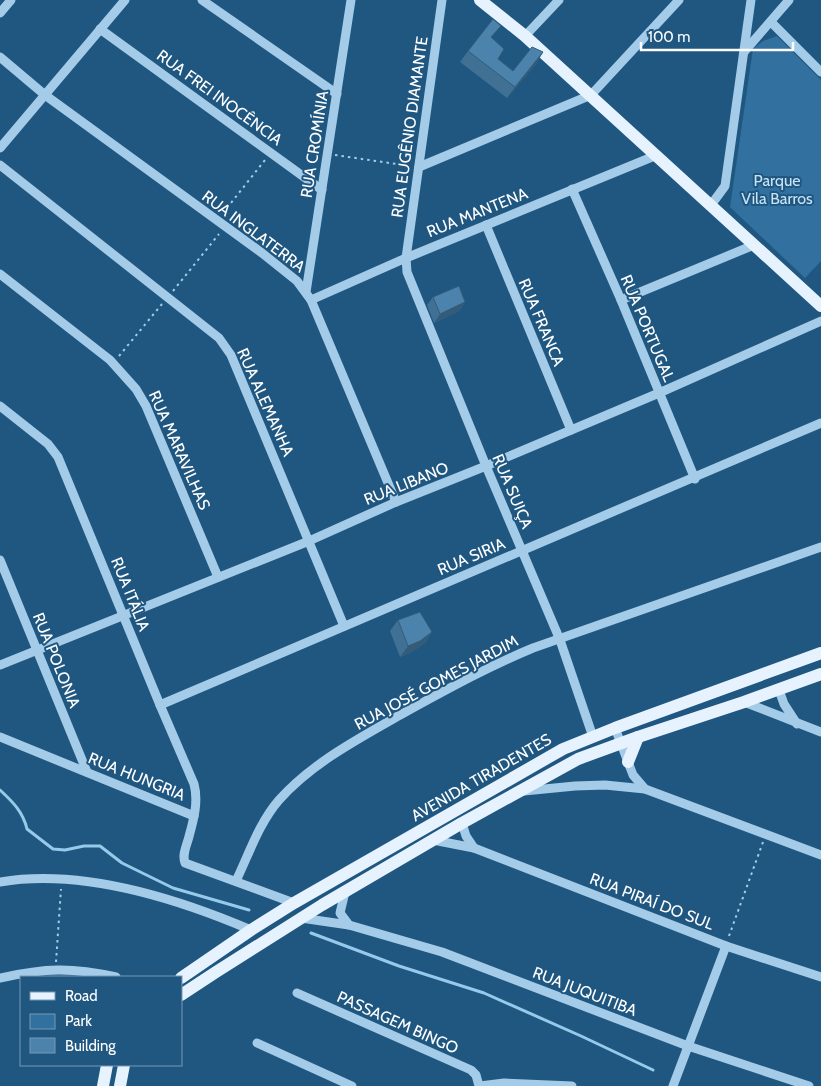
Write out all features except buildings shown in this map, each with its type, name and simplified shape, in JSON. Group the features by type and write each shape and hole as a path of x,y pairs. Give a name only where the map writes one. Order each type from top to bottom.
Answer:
{"main road":[{"path":"480,0 525,36 821,306"},
{"name":"AVENIDA TIRADENTES","path":"182,977 294,903 563,749 615,728 821,653"},
{"name":"AVENIDA TIRADENTES","path":"182,994 345,892 462,823 578,759 821,674"},
{"path":"628,762 638,737"},
{"path":"102,1086 107,1066"},
{"path":"120,1086 124,1066"}],"street":[{"path":"0,12 11,0"},
{"path":"0,148 125,0"},
{"path":"202,0 337,94"},
{"name":"RUA EUGÊNIO DIAMANTE","path":"406,258 442,0"},
{"path":"525,36 559,0"},
{"path":"419,167 591,96 679,0"},
{"path":"711,205 724,186 752,0"},
{"path":"744,52 789,0"},
{"name":"RUA CROMÍNIA","path":"308,296 349,1"},
{"path":"770,22 821,72"},
{"name":"RUA FREI INOCÊNCIA","path":"100,29 322,190"},
{"name":"RUA INGLATERRA","path":"0,57 44,94 285,270 308,296 396,502"},
{"name":"RUA MANTENA","path":"308,296 406,258 656,155"},
{"name":"RUA ALEMANHA","path":"0,165 218,338 231,356 344,626"},
{"name":"RUA PORTUGAL","path":"572,189 621,300 695,479"},
{"name":"RUA FRANCA","path":"486,225 571,430"},
{"path":"621,300 754,245"},
{"name":"RUA SUIÇA","path":"406,258 410,280 560,640 594,737"},
{"name":"RUA MARAVILHAS","path":"0,274 113,363 136,389 146,406 218,577"},
{"name":"RUA LIBANO","path":"0,665 309,541 396,502 659,393 821,321"},
{"name":"RUA ITÁLIA","path":"0,406 54,450 194,784 196,796 194,816"},
{"name":"RUA SIRIA","path":"160,705 522,550 695,479 821,423"},
{"name":"RUA JOSÉ GOMES JARDIM","path":"236,881 270,812 294,786 320,764 359,738 506,659 821,547"},
{"name":"RUA POLONIA","path":"0,560 86,772"},
{"path":"779,690 784,704 797,724"},
{"path":"744,702 821,732"},
{"path":"615,728 632,775 646,789"},
{"name":"RUA HUNGRIA","path":"0,737 194,816 184,858 185,863 236,881"},
{"path":"520,792 598,785 646,789 821,855"},
{"path":"462,823 466,836 474,848"},
{"name":"RUA PIRAÍ DO SUL","path":"433,840 474,848 726,946 821,977"},
{"path":"0,882 62,879 142,892 213,914 251,930"},
{"path":"236,881 294,903"},
{"path":"345,892 340,912 349,926"},
{"name":"RUA JUQUITIBA","path":"302,918 349,926 442,952 688,1046 809,1086"},
{"path":"673,1086 726,946"},
{"path":"0,978 27,972 56,969 111,976"},
{"name":"PASSAGEM BINGO","path":"297,993 471,1070 476,1075 480,1086"},
{"path":"257,1043 352,1086"},
{"path":"480,1086 504,1083 572,1086"}],"path":[{"path":"216,220 270,152"},
{"path":"328,154 419,167"},
{"path":"113,363 225,227"},
{"path":"726,946 765,835"},
{"path":"56,969 62,879"}],"green space":[{"name":"Parque Vila Barros","path":"777,36 821,80 821,261 805,278 730,207 753,49 763,41"}],"waterway":[{"path":"0,790 17,808 23,817 27,829 53,849 65,850 84,846 100,846 122,863 173,888 249,910"},
{"path":"311,933 399,966 484,993 653,1070"}]}
